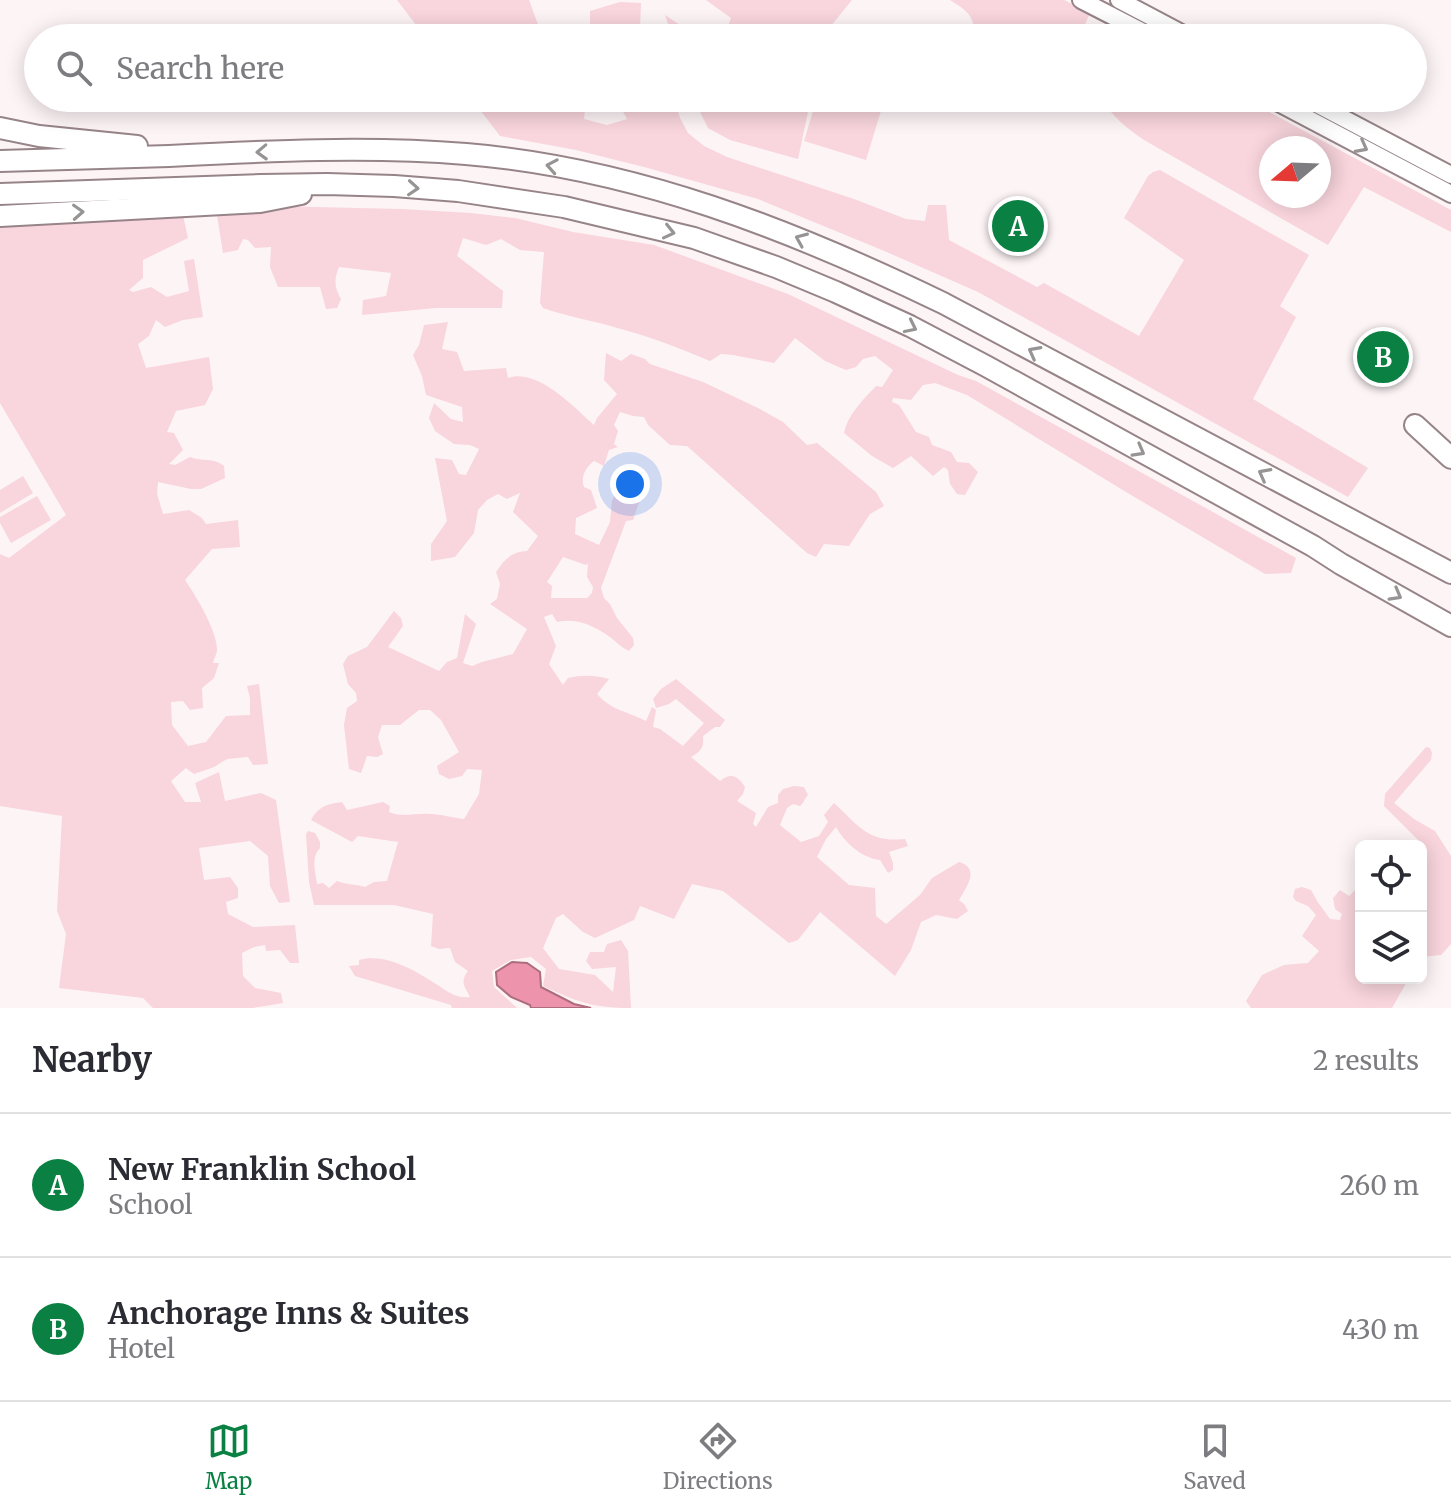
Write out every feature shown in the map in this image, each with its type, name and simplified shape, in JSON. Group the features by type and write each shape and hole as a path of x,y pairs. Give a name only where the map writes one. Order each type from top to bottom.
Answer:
{"highway":[{"path":"0,128 166,153"},
{"path":"0,161 166,153 335,151 467,154 596,175 698,202 794,236 943,303 1451,573"},
{"path":"0,194 175,197 336,184 394,186 458,191 564,207 694,238 776,267 922,333 1313,546 1451,626"},
{"path":"0,216 175,197"},
{"path":"1415,425 1451,458"}],"main road":[{"path":"1081,0 1128,24"},
{"path":"1119,0 1164,24"},
{"path":"1296,112 1451,194"},
{"path":"1332,112 1451,175"}],"shaded area":[{"path":"397,0 529,0 538,24 415,24"},
{"path":"706,0 852,0 832,24 729,24 731,18"},
{"path":"950,0 1064,0 1090,13 1085,24 973,24 965,10"},
{"path":"620,2 641,3 640,24 590,24 590,11"},
{"path":"665,15 678,24 668,24"},
{"path":"482,112 585,112 584,119 607,125 627,119 623,112 678,112 688,133 704,146 727,157 906,219 925,221 928,205 946,205 949,240 1037,287 1044,283 1139,336 1184,260 1124,218 1148,176 1160,170 1309,255 1280,306 1296,317 1253,399 1368,468 1348,497 978,292 882,250 758,199 576,150 500,136"},
{"path":"700,112 808,112 798,159 730,140 708,128"},
{"path":"813,112 881,112 866,160 804,141"},
{"path":"1112,112 1269,112 1314,136 1259,136 1259,206 1131,131"},
{"path":"1331,145 1451,210 1451,232 1364,187 1328,245 1263,208 1331,208"},
{"path":"271,206 471,213 515,218 573,232 654,245 788,294 976,381 1296,558 1291,573 1265,574 967,395 935,383 923,385 911,400 893,398 892,402 899,405 916,432 929,437 932,445 951,452 957,462 969,463 978,472 965,495 957,494 944,467 933,476 911,456 893,468 872,456 844,433 857,408 876,386 882,387 893,370 875,356 863,359 856,367 846,370 825,361 795,338 774,363 721,354 710,361 644,336 543,308 540,303 544,252 520,250 501,239 486,245 463,238 457,256 503,291 502,308 436,308 362,315 363,300 386,296 391,273 339,267 336,283 341,299 337,308 326,309 320,287 278,287 270,267 271,247 255,248 243,239 238,250 223,253 216,209"},
{"path":"182,211 188,238 143,260 143,278 129,290 133,292 151,287 167,297 189,291 184,261 194,259 203,317 165,327 156,320 149,336 138,344 146,368 209,357 213,389 205,405 176,411 167,432 174,433 183,450 169,464 175,465 190,457 216,462 224,466 225,478 201,489 158,482 157,494 163,514 189,510 206,524 238,520 240,547 212,549 185,580 210,624 217,651 213,663 219,663 214,678 202,688 203,708 190,710 183,701 171,702 172,725 188,746 206,742 226,716 250,715 247,686 259,684 268,764 253,765 248,757 227,759 194,774 186,768 171,781 185,802 201,802 195,783 219,772 225,801 261,793 276,800 290,902 279,903 270,886 268,856 250,841 199,848 204,880 230,877 238,888 238,898 226,902 228,914 253,927 295,925 299,963 290,963 280,950 266,951 265,945 242,953 243,976 255,988 281,993 283,1003 253,1008 153,1008 143,998 59,988 66,934 57,911 62,816 0,806 0,554 9,558 66,515 0,403 0,223"},
{"path":"448,322 442,349 457,352 464,371 506,368 508,378 531,378 555,391 594,425 617,394 604,380 606,353 621,361 631,354 645,359 650,364 703,382 783,422 807,445 817,443 876,492 884,506 870,514 849,546 824,544 816,557 807,553 687,446 670,445 648,425 644,417 620,412 614,425 618,431 614,444 618,447 609,450 604,466 594,461 584,472 584,487 591,490 597,508 576,518 575,534 599,545 610,522 612,501 626,469 637,475 635,484 644,488 633,520 626,521 601,588 604,598 633,638 634,645 629,651 590,625 557,622 552,614 544,617 556,646 549,664 563,685 568,678 578,676 609,679 597,694 603,700 646,721 652,707 656,710 653,727 683,746 704,723 676,699 656,708 653,699 676,679 725,720 720,727 703,736 701,749 691,757 720,781 731,776 740,780 745,787 737,801 756,813 753,824 756,827 768,807 778,803 778,795 783,789 794,786 804,787 808,795 800,806 793,804 787,808 780,825 801,842 819,836 828,822 824,815 834,803 865,831 892,840 905,839 908,846 889,852 893,870 888,873 880,860 855,849 836,827 817,857 849,885 875,888 876,916 886,924 920,895 932,878 959,862 966,865 970,879 959,900 968,911 957,919 936,915 921,922 911,950 895,976 820,912 798,940 789,943 723,891 692,884 674,919 640,906 634,920 595,938 563,914 556,918 543,948 559,969 595,975 613,992 616,967 592,969 586,961 590,952 604,952 607,944 621,940 628,951 631,1008 586,1003 543,986 546,969 531,957 511,960 492,971 494,987 517,1008 452,1008 451,1005 355,976 349,966 359,965 359,960 379,959 409,968 456,996 470,997 464,984 468,971 455,962 450,948 431,946 433,914 394,905 314,905 309,882 308,831 315,833 320,842 315,860 317,884 323,883 329,888 337,881 365,887 374,882 387,881 398,842 358,836 352,842 311,820 324,806 342,802 347,810 383,802 390,806 389,812 394,814 434,814 464,819 479,794 482,770 467,769 462,776 449,779 439,774 437,766 459,752 441,720 430,710 419,710 400,725 382,725 378,737 383,754 367,756 361,773 349,769 344,725 347,708 357,701 356,693 348,684 343,664 348,656 367,647 394,611 401,618 403,626 388,647 439,671 447,662 457,658 465,614 476,624 463,663 472,666 513,654 527,629 490,604 497,599 500,584 496,572 509,557 527,551 538,536 513,512 520,493 507,499 498,494 478,510 474,533 455,557 431,561 431,544 447,521 435,458 452,460 459,474 466,475 479,449 454,444 435,431 429,418 434,403 451,419 463,422 462,407 426,395 413,355 424,325","holes":["563,557 586,565 588,563 587,577 593,587 587,598 551,598 552,586 547,582"]},
{"path":"23,476 33,493 0,513 0,490"},
{"path":"37,496 51,520 11,543 0,517"},
{"path":"1426,747 1430,748 1431,760 1394,803 1435,831 1451,856 1451,944 1441,955 1427,956 1427,840 1418,840 1384,806 1385,794"},
{"path":"1302,887 1311,890 1330,919 1340,920 1342,914 1335,909 1333,898 1340,890 1349,896 1355,890 1355,984 1406,984 1392,1008 1251,1008 1246,1001 1262,975 1284,965 1308,963 1319,951 1302,936 1316,915 1308,906 1296,901 1293,897 1295,889"},
{"path":"512,962 527,963 540,972 541,987 574,1004 591,1008 531,1008 511,997 497,985 496,972"}],"place":[{"name":"New Franklin School","path":"1018,226"},
{"name":"Anchorage Inns & Suites","path":"1383,357"}]}
